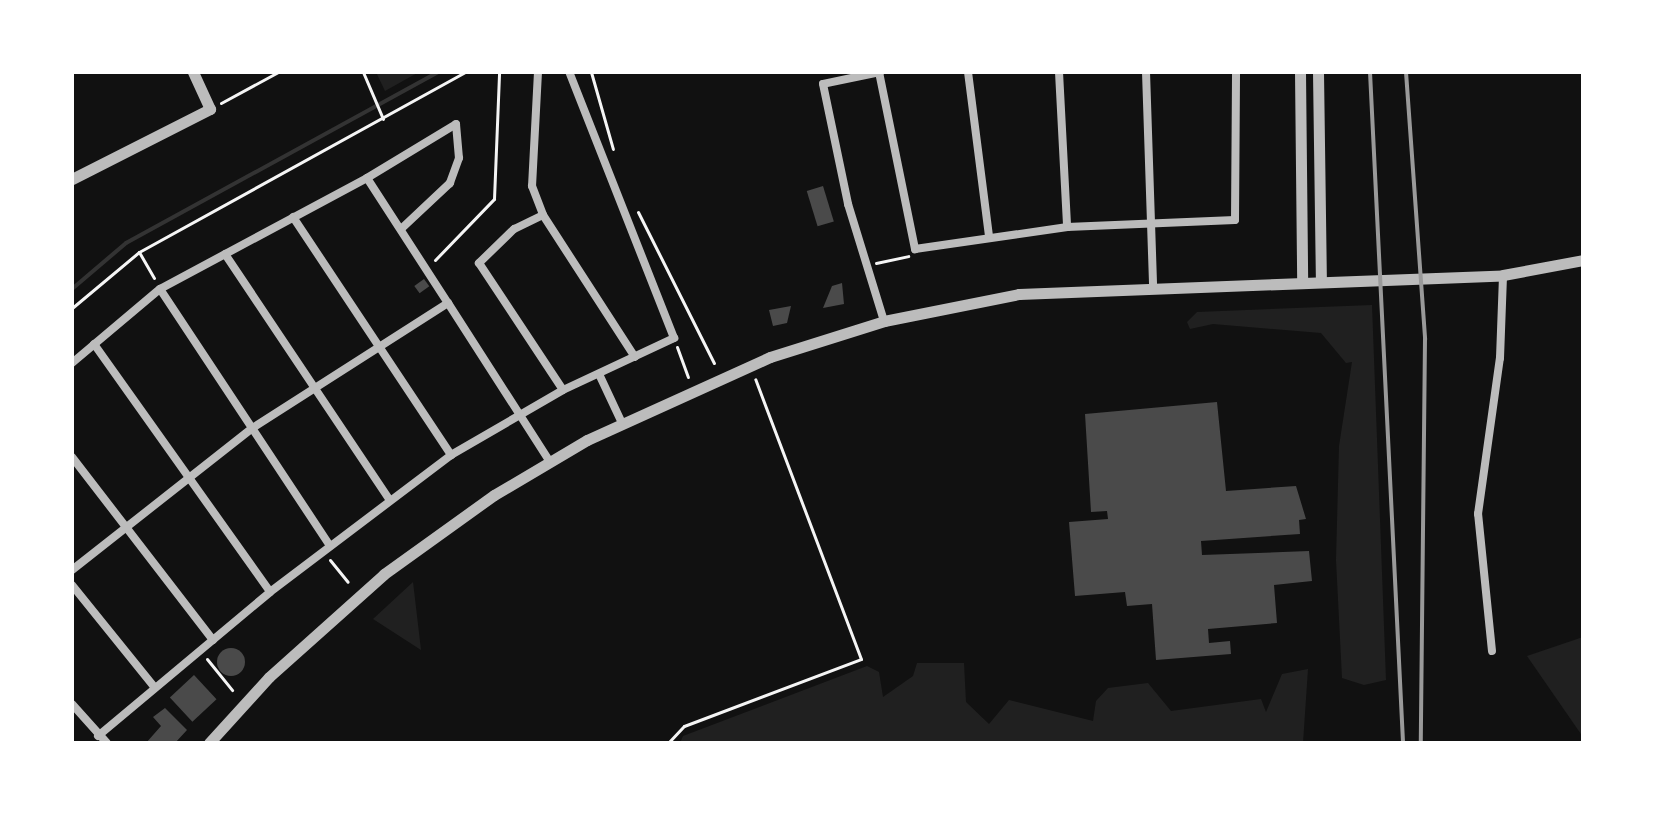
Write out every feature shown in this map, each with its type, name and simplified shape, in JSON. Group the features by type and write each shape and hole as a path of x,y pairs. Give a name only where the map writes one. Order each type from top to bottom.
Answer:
{"street":[{"path":"72,179 210,109 193,72"},
{"path":"538,72 532,186 543,215 635,357"},
{"path":"98,736 270,592 451,455 563,390 674,338 569,72"},
{"path":"821,72 866,265 884,321"},
{"path":"823,84 879,72 915,249 1067,227 1235,220 1236,72"},
{"path":"968,72 989,236"},
{"path":"1059,72 1067,227"},
{"path":"1146,72 1153,286"},
{"path":"1300,72 1302,280"},
{"path":"1318,72 1321,280"},
{"path":"72,363 160,289 367,178 456,124 459,158 450,183 401,229"},
{"path":"367,178 550,462"},
{"path":"543,215 514,229 479,263 563,390"},
{"path":"293,217 381,344 451,455"},
{"path":"225,254 317,387 389,499"},
{"path":"209,743 269,677 384,574 494,495 622,423 770,357 884,321 1019,294 1302,280 1503,275 1583,260"},
{"path":"1492,651 1478,514 1500,358 1503,275"},
{"path":"160,289 327,548"},
{"path":"72,570 251,429 448,303"},
{"path":"94,344 270,592"},
{"path":"599,374 622,423"},
{"path":"72,457 213,640"},
{"path":"72,585 155,688"},
{"path":"72,704 107,743"}],"path":[{"path":"210,109 278,72"},
{"path":"363,72 383,119"},
{"path":"72,308 139,252 465,72"},
{"path":"427,268 494,199 499,72"},
{"path":"591,72 614,151"},
{"path":"634,205 714,363"},
{"path":"866,265 914,255 915,249"},
{"path":"139,252 160,289"},
{"path":"674,338 688,377"},
{"path":"668,743 684,726 861,659 755,379"},
{"path":"327,548 348,582"},
{"path":"200,650 232,690"}],"shaded area":[{"path":"376,72 419,72 385,91"},
{"path":"1372,305 1386,680 1364,685 1342,678 1336,560 1339,446 1352,362 1346,363 1321,333 1213,324 1190,329 1187,322 1197,312"},
{"path":"413,582 421,650 373,619"},
{"path":"1583,637 1583,737 1527,656"},
{"path":"917,663 964,663 966,702 989,724 1009,700 1093,721 1096,701 1108,688 1148,683 1171,711 1261,699 1266,712 1282,674 1308,669 1303,743 680,743 683,736 867,666 879,672 883,697 913,676"}],"building":[{"path":"823,186 834,221 818,226 807,191"},
{"path":"424,279 429,286 420,293 414,286"},
{"path":"842,283 844,304 823,308 832,286"},
{"path":"791,306 787,323 773,326 769,310"},
{"path":"1217,402 1226,491 1296,486 1306,519 1299,520 1300,534 1201,541 1202,555 1309,551 1312,581 1274,585 1277,623 1208,629 1209,643 1230,641 1231,654 1156,660 1152,604 1127,606 1125,592 1075,596 1069,522 1108,519 1107,511 1091,512 1085,414"},
{"path":"231,648 241,652 245,662 241,672 231,676 221,672 217,662 221,652"},
{"path":"194,675 217,699 192,722 170,698"},
{"path":"165,708 187,730 175,743 146,743 161,726 153,717"}],"waterway":[{"path":"72,289 126,243 438,72"}],"railway":[{"path":"1370,72 1403,743"},
{"path":"1406,72 1425,339 1421,743"}]}
